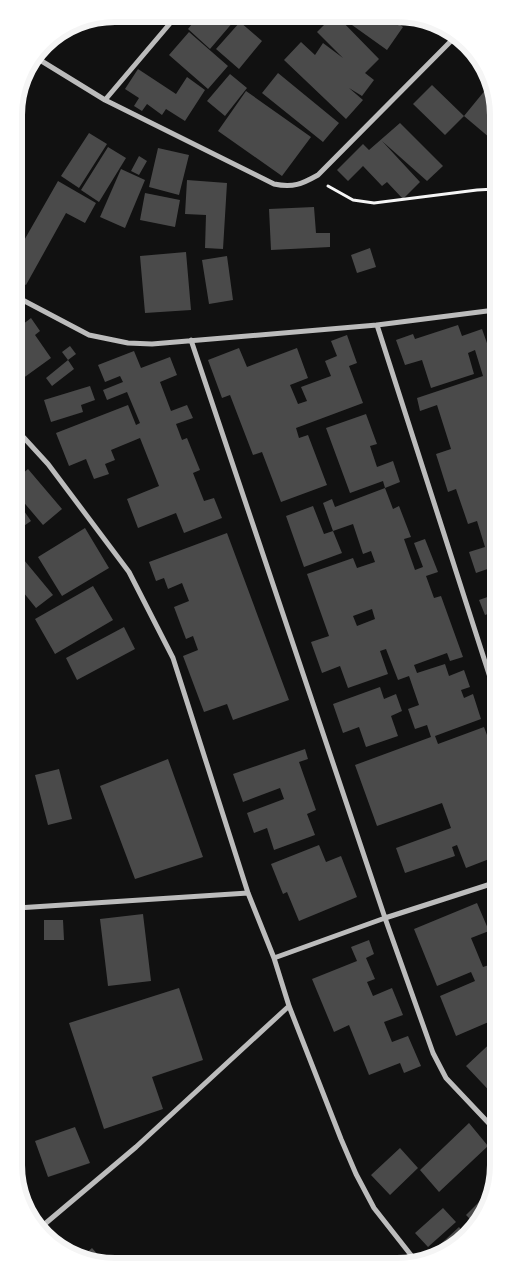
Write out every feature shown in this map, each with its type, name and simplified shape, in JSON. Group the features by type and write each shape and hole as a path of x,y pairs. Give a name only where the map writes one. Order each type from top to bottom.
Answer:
{"street":[{"path":"104,100 170,23"},
{"path":"40,61 104,100 274,184 286,187 303,184 318,176 451,41"},
{"path":"23,301 89,335 128,343 152,344 377,325 490,311"},
{"path":"377,325 489,676"},
{"path":"191,340 385,918 433,1053 446,1078 489,1124"},
{"path":"23,436 48,464 129,572 173,658 248,893 274,958 289,1006 356,1174 374,1208 412,1257"},
{"path":"274,958 385,918 489,884"},
{"path":"22,908 248,893"},
{"path":"44,1225 136,1147 289,1006"}],"path":[{"path":"318,176 337,192 353,200 374,203 490,190"}],"building":[{"path":"327,22 343,22 379,59 365,73 374,80 362,96 349,88 363,100 346,119 284,60 301,42 315,55 323,43 343,58 317,32"},
{"path":"348,22 396,22 403,27 387,50"},
{"path":"193,23 233,23 210,49 188,29"},
{"path":"240,23 262,41 239,69 216,49"},
{"path":"189,32 228,66 208,89 169,55"},
{"path":"138,69 176,94 187,77 205,90 185,121 166,109 162,115 147,104 142,111 134,106 139,98 125,89"},
{"path":"278,73 339,123 323,142 262,93"},
{"path":"230,74 247,88 225,116 207,101"},
{"path":"432,85 464,116 445,135 413,104"},
{"path":"485,90 489,104 490,138 464,116"},
{"path":"246,91 311,137 282,176 218,131"},
{"path":"400,123 443,166 427,181 382,141 420,182 403,199 387,182 382,186 363,166 348,181 337,170 363,144 369,150"},
{"path":"89,133 107,144 79,188 61,176"},
{"path":"108,147 126,158 99,202 81,190"},
{"path":"158,148 189,155 179,195 149,187"},
{"path":"139,156 147,161 139,175 131,171"},
{"path":"121,169 145,180 125,228 100,217"},
{"path":"187,180 227,183 223,249 205,248 206,215 185,214"},
{"path":"58,181 96,203 85,223 66,213 26,285 23,283 23,242"},
{"path":"145,193 180,200 175,227 140,220"},
{"path":"314,207 316,233 330,233 330,247 271,250 269,209"},
{"path":"370,248 376,267 357,273 351,255"},
{"path":"186,252 191,310 145,313 140,256"},
{"path":"227,256 233,300 209,304 202,260"},
{"path":"31,318 40,331 35,335 51,358 23,378 23,324"},
{"path":"458,325 462,336 482,329 488,346 490,346 490,407 487,408 490,416 490,568 476,573 469,552 485,547 477,521 468,524 456,489 448,492 436,454 451,449 437,405 420,411 417,398 483,376 475,350 468,353 474,374 431,388 422,360 405,365 396,340 413,334 415,339"},
{"path":"347,335 357,363 349,366 363,403 296,428 299,438 308,435 327,485 281,502 262,452 253,455 230,395 222,398 208,360 239,348 247,367 297,348 308,378 290,385 298,404 307,401 301,387 331,376 325,361 337,356 331,341"},
{"path":"70,346 76,354 68,360 62,352"},
{"path":"134,351 141,368 170,357 177,375 160,382 171,411 187,405 193,418 176,424 182,440 187,438 200,470 193,473 204,501 214,498 222,518 184,533 176,513 138,528 127,499 159,486 140,438 111,450 115,460 105,464 109,474 94,479 86,459 69,466 56,433 128,405 136,425 140,423 127,392 107,400 103,390 123,382 120,376 105,382 98,365"},
{"path":"68,360 74,369 52,386 46,378"},
{"path":"90,386 95,400 81,405 83,412 51,422 44,400"},
{"path":"366,414 377,444 370,446 377,467 393,461 400,482 385,488 383,481 350,493 326,428"},
{"path":"28,469 62,509 43,525 23,501 23,474"},
{"path":"385,488 393,509 399,506 411,537 404,539 415,570 423,567 414,543 425,539 438,572 426,576 434,598 441,596 463,657 450,661 447,653 414,665 417,673 445,664 449,676 464,670 470,687 461,690 464,698 473,694 481,719 435,736 438,744 484,727 489,742 489,859 466,868 457,845 452,847 455,856 405,873 396,848 451,828 442,803 377,826 355,765 431,737 427,725 415,729 408,709 419,705 409,676 398,680 386,649 380,651 388,674 348,688 340,666 322,673 311,642 329,636 307,574 353,558 357,568 375,562 371,551 363,554 353,524 333,531 323,503 332,499 335,507","holes":["372,609 375,619 357,626 353,616"]},
{"path":"313,506 324,534 333,531 342,553 304,567 286,516"},
{"path":"23,509 31,521 23,527"},
{"path":"85,528 109,568 62,596 38,557"},
{"path":"227,533 289,700 233,720 227,704 204,712 183,656 198,650 193,636 186,639 174,607 189,601 182,583 168,589 164,578 156,581 149,562"},
{"path":"24,560 53,595 36,608 23,591"},
{"path":"93,586 113,620 55,654 35,619"},
{"path":"490,596 490,613 485,615 479,600"},
{"path":"124,627 135,649 77,680 66,658"},
{"path":"380,687 384,699 396,694 402,711 391,716 398,736 366,747 359,727 343,733 333,704"},
{"path":"305,749 308,759 299,762 316,810 307,814 315,835 274,850 267,828 254,833 247,813 284,799 280,788 243,802 233,774"},
{"path":"168,759 203,857 135,879 100,786"},
{"path":"59,769 72,819 48,825 35,775"},
{"path":"319,845 326,862 341,856 357,897 299,921 287,892 283,894 271,864"},
{"path":"477,903 489,931 471,938 483,967 489,965 489,1022 456,1036 440,996 475,981 471,972 437,986 414,929"},
{"path":"143,914 151,981 108,986 100,919"},
{"path":"44,920 63,920 64,940 44,940"},
{"path":"369,940 374,954 366,958 375,979 367,982 373,996 392,988 403,1015 384,1022 392,1042 408,1036 421,1066 404,1073 400,1063 369,1075 349,1025 334,1032 312,979 357,961 351,947"},
{"path":"179,988 203,1060 152,1077 163,1109 104,1129 69,1023"},
{"path":"489,1044 489,1091 466,1066"},
{"path":"469,1123 488,1146 439,1192 420,1170"},
{"path":"75,1127 90,1163 48,1177 35,1141"},
{"path":"400,1148 418,1168 390,1195 371,1175"},
{"path":"484,1197 471,1220 466,1215"},
{"path":"443,1208 456,1222 428,1247 415,1233"},
{"path":"459,1227 462,1231 448,1243 434,1250"},
{"path":"92,1248 100,1257 98,1257 86,1254"}]}
